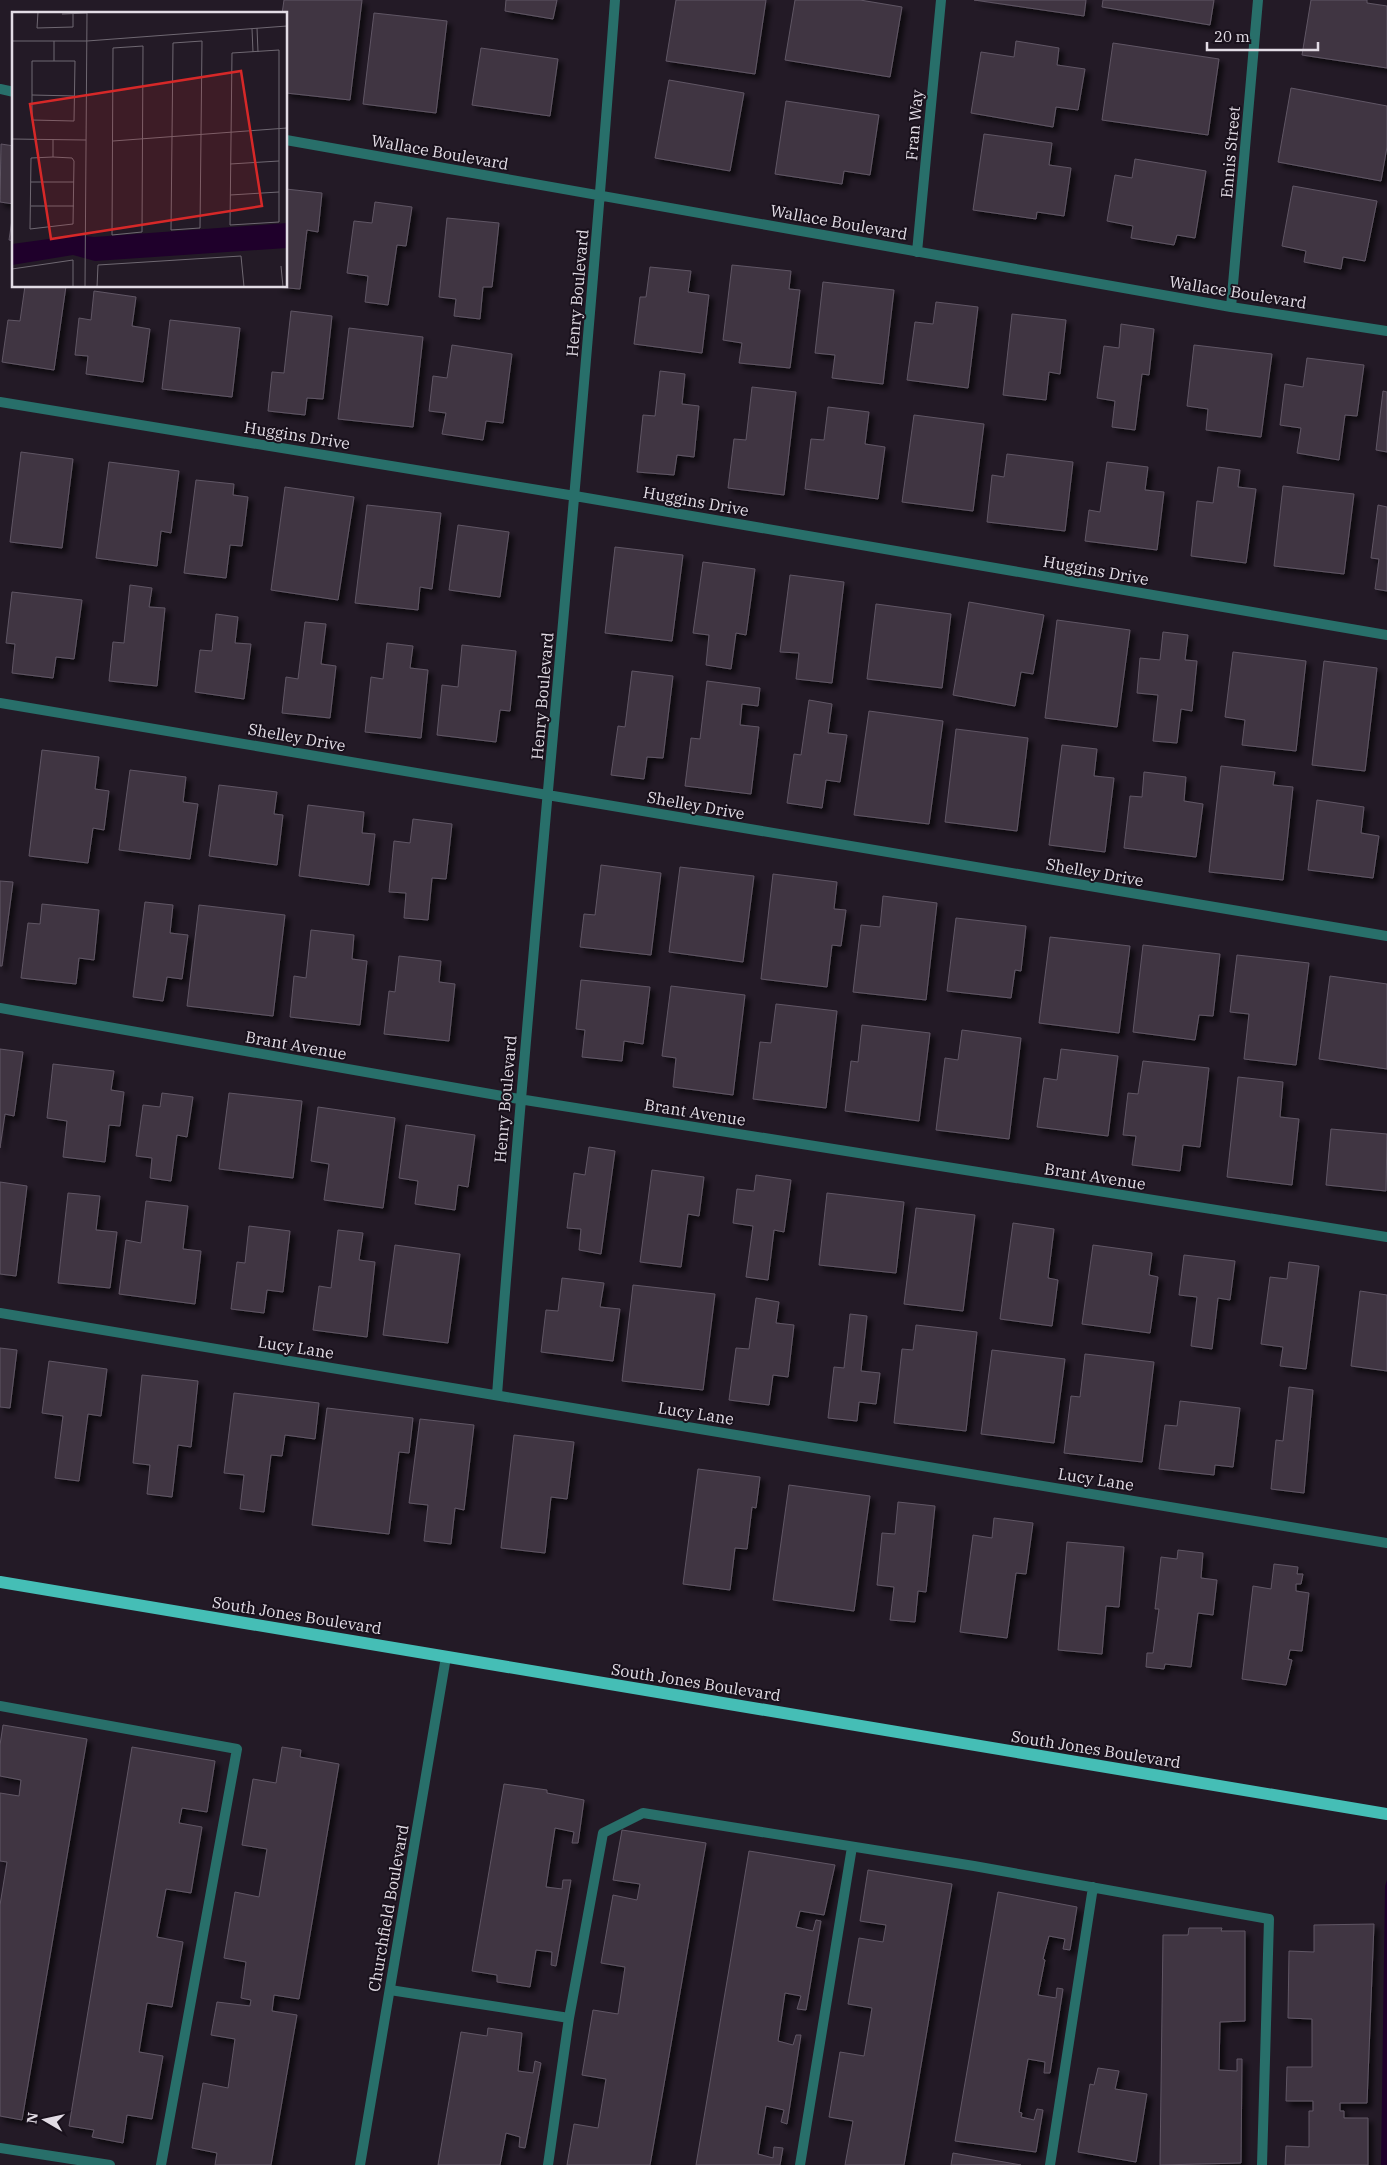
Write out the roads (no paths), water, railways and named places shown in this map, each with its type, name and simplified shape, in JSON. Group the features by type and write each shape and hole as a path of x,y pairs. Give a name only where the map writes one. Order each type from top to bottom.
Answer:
{"main road":[{"name":"South Jones Boulevard","path":"0,1582 1387,1814"}],"street":[{"name":"Henry Boulevard","path":"497,1395 519,1100 575,496 601,195 615,0"},
{"name":"Fran Way","path":"918,252 940,0"},
{"name":"Ennis Street","path":"1231,307 1258,0"},
{"name":"Wallace Boulevard","path":"288,140 1231,307 1387,331"},
{"name":"Huggins Drive","path":"0,402 575,496 1387,635"},
{"name":"Shelley Drive","path":"0,703 1387,936"},
{"name":"Brant Avenue","path":"0,1008 519,1100 1387,1237"},
{"name":"Lucy Lane","path":"0,1313 1387,1543"},
{"name":"Churchfield Boulevard","path":"360,2165 446,1657"},
{"path":"0,1706 237,1749 161,2165"},
{"path":"548,2165 569,2018 603,1833 643,1813 1093,1887 1269,1919 1262,2165"},
{"path":"800,2165 852,1847"},
{"path":"1050,2165 1093,1887"},
{"path":"390,1990 569,2018"},
{"path":"0,2148 110,2165"}]}
